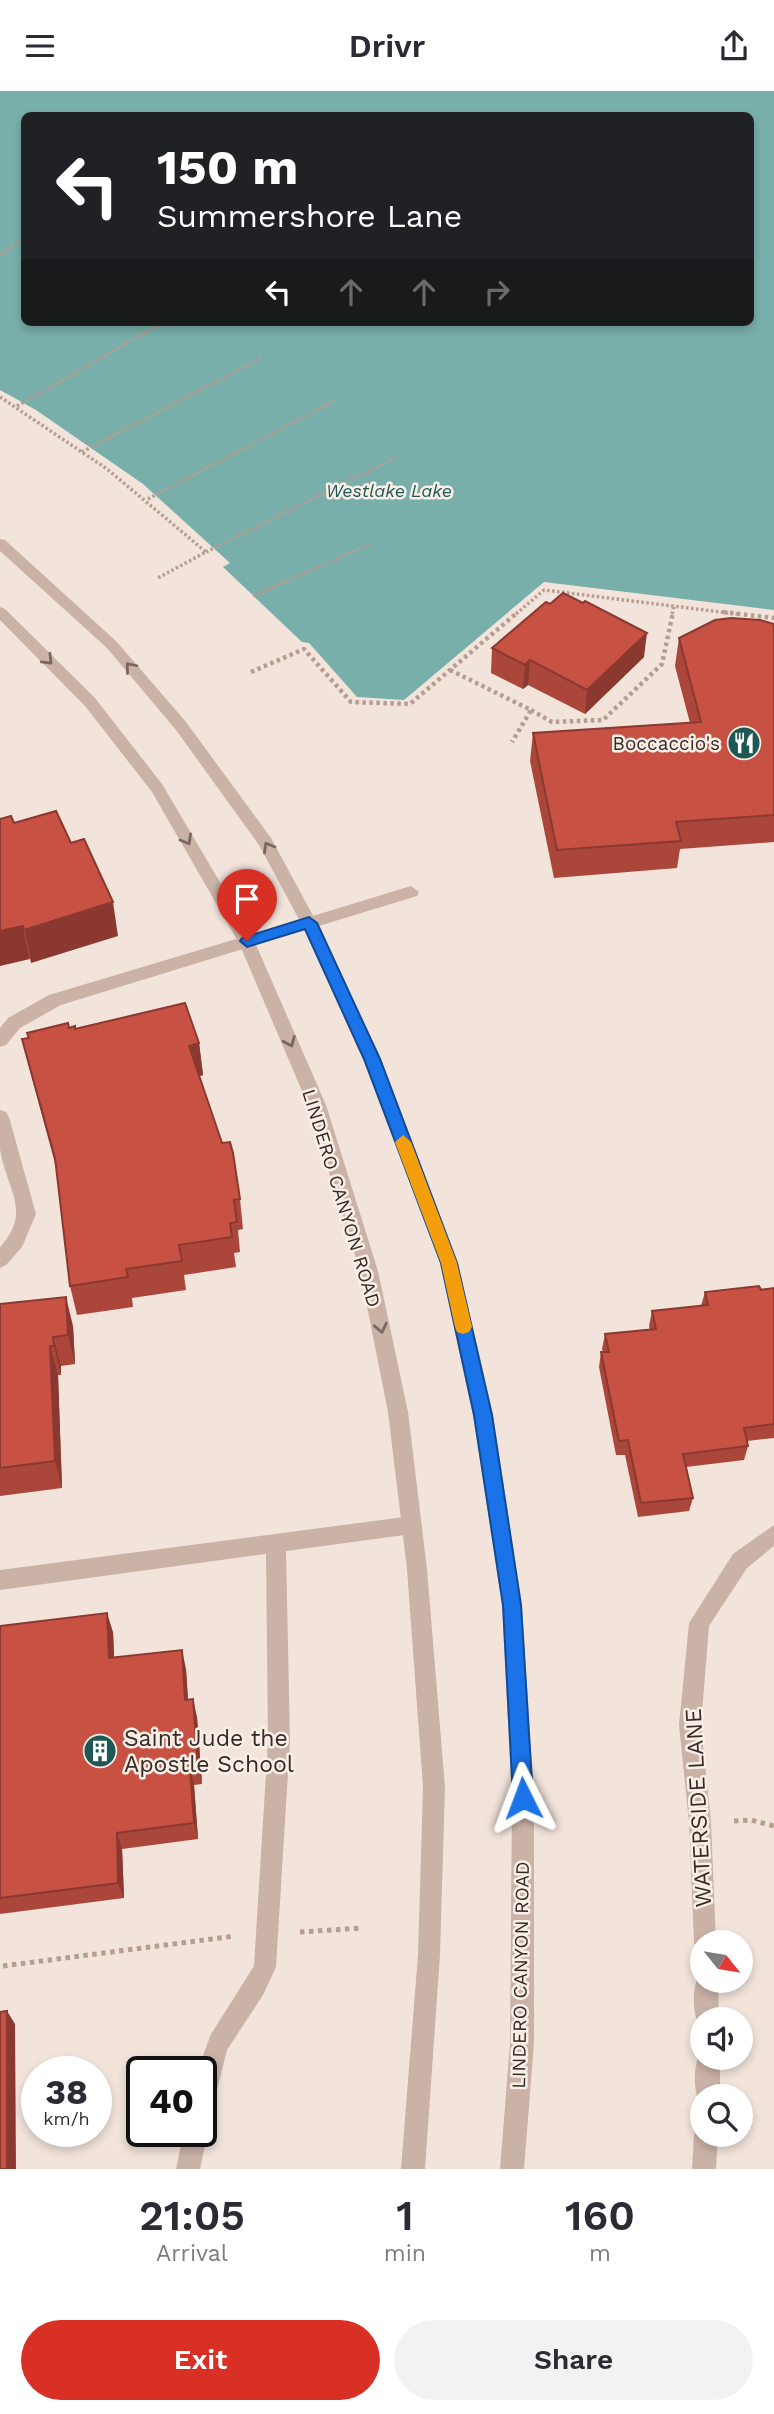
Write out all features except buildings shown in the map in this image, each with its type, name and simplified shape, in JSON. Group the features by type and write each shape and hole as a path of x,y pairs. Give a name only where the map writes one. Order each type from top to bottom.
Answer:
{"street":[{"name":"LINDERO CANYON ROAD","path":"0,543 112,645 181,726 265,842 309,923 372,1059 449,1263 483,1415 512,1605 523,1798 522,2043 512,2169"},
{"name":"LINDERO CANYON ROAD","path":"0,612 90,702 157,788 247,941 317,1105 369,1271 398,1412 412,1525 434,1787 429,1955 413,2169"},
{"path":"0,1040 14,1023 55,1000 411,892"},
{"path":"0,1117 27,1213 16,1242 0,1260"},
{"path":"0,1580 412,1525"},
{"name":"WATERSIDE LANE","path":"704,1930 700,1822 690,1725 699,1623 740,1561 774,1534"},
{"path":"214,2056 219,2041 255,1990 265,1967 279,1741 276,1543"},
{"path":"188,2169 193,2147"},
{"path":"704,2169 705,2147"}],"path":[{"path":"0,255 21,241"},
{"path":"17,406 157,326"},
{"path":"81,452 261,358"},
{"path":"0,397 17,406 157,506 206,552"},
{"path":"146,500 336,400"},
{"path":"156,579 397,457"},
{"path":"253,596 372,543"},
{"path":"251,672 304,649 351,702 410,704 544,590 774,618"},
{"path":"450,670 552,722 603,720 662,664 674,605"},
{"path":"512,742 531,710"},
{"path":"700,1822 751,1820 774,1826"},
{"path":"3,1966 269,1933 362,1928"}],"water":[{"name":"Westlake Lake","path":"0,91 774,91 774,610 544,582 404,700 357,697 309,643 302,642 223,567 230,563 143,484 36,410 0,390"}],"slow traffic":[{"path":"403,1142 449,1263 463,1327"}],"place":[{"name":"Boccaccio's","path":"744,743"},
{"name":"Saint Jude the Apostle School","path":"100,1751"}],"route":[{"path":"247,941 309,923 372,1059 449,1263 483,1415 512,1605 523,1798"}]}
